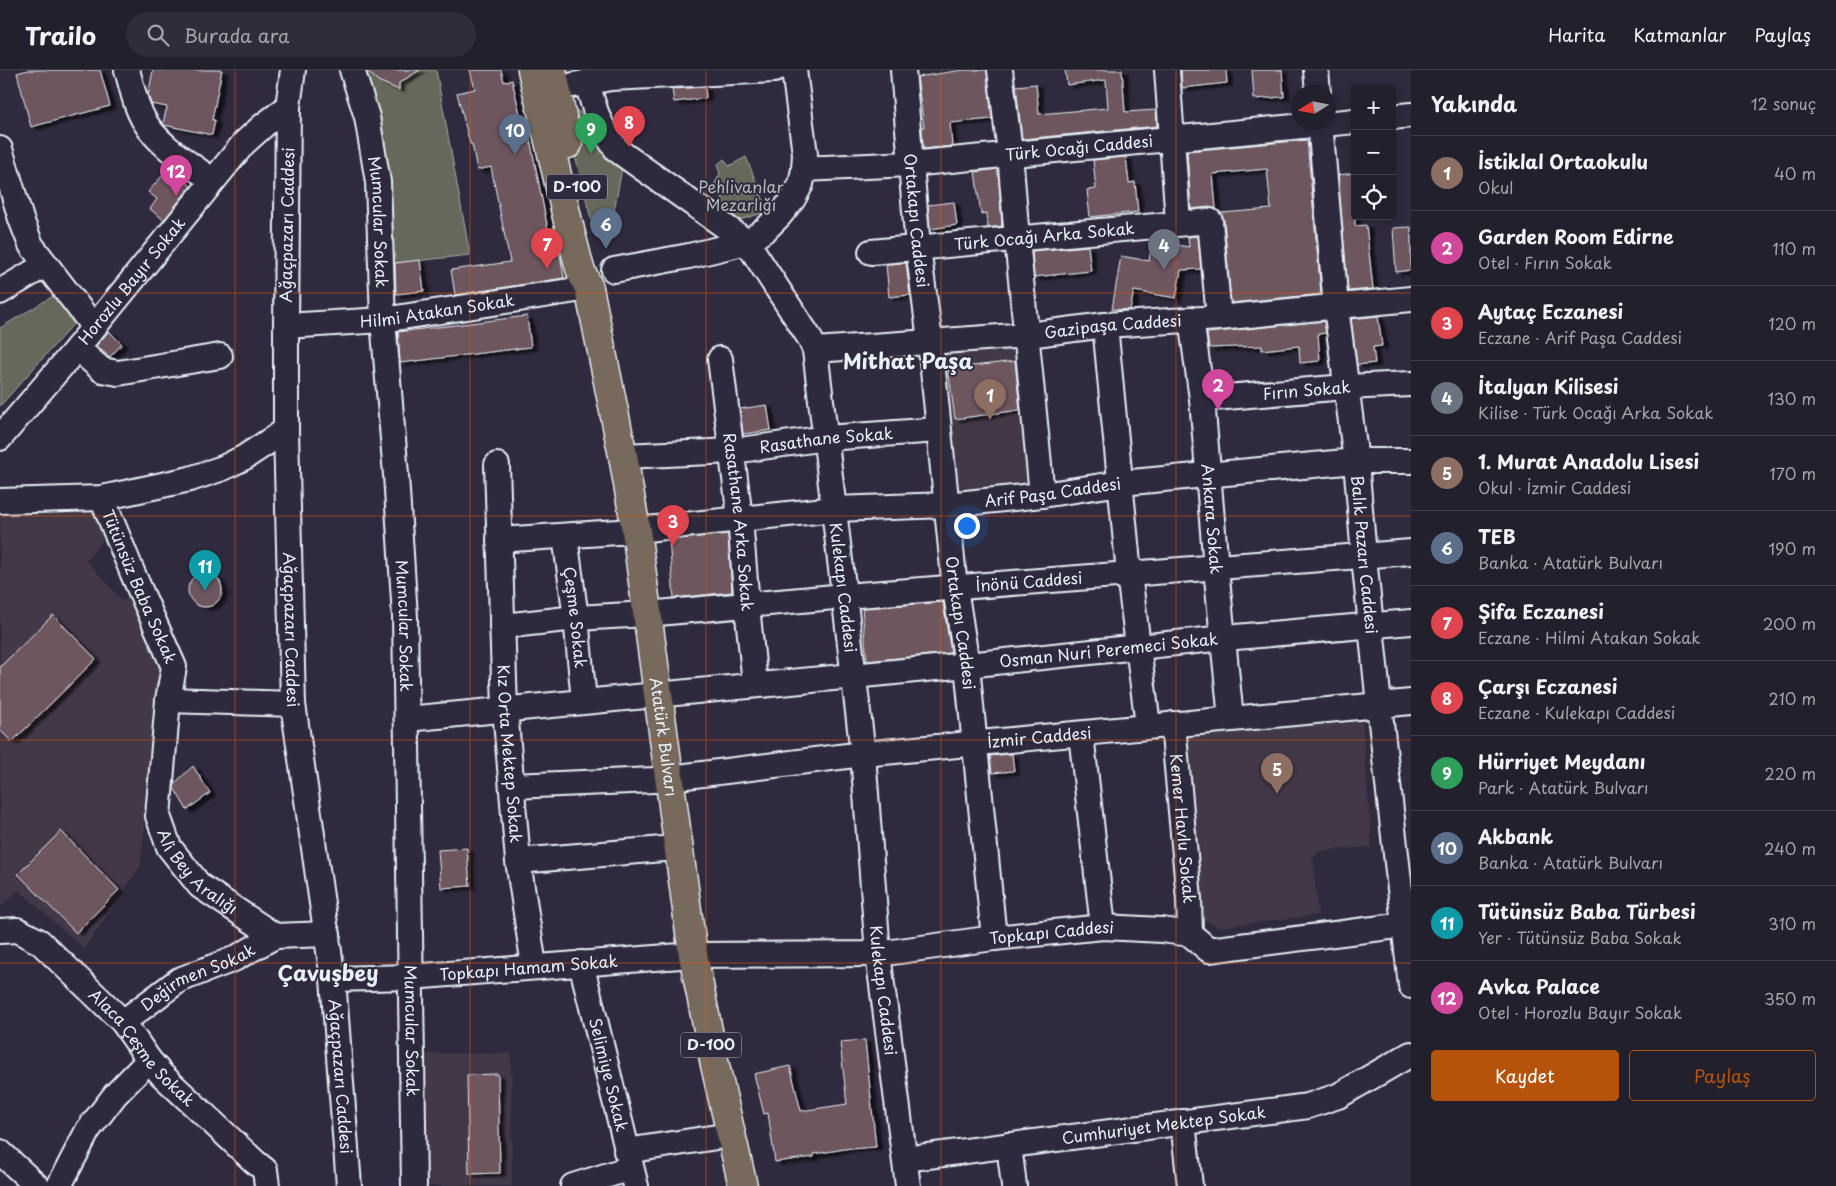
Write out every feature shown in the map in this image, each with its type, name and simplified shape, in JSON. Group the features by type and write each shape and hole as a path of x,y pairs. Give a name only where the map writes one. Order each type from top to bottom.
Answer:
{"main road":[{"name":"Atatürk Bulvarı","path":"544,80 585,223 593,267 589,288 636,530 678,849 694,955 730,1134 743,1186"}],"street":[{"path":"127,70 137,104 145,122 171,150 212,180"},
{"name":"Ağaçpazarı Caddesi","path":"292,70 288,107 286,430 293,704 328,934 349,1186"},
{"name":"Mumcular Sokak","path":"352,70 367,118 378,182 383,320 406,617 414,1186"},
{"path":"544,80 587,82 611,78 774,70"},
{"path":"614,270 689,256 747,242 766,229 793,198 801,184 804,169 805,154 794,70"},
{"name":"Ortakapı Caddesi","path":"902,70 918,247 930,342 955,588 967,666 994,938"},
{"path":"1000,70 1028,335 1042,495"},
{"path":"1168,70 1178,222"},
{"path":"1316,70 1317,85"},
{"name":"Kulekapı Caddesi","path":"587,82 597,118 603,131 617,150 747,242 809,337 815,350 863,754 878,954 908,1186"},
{"name":"Horozlu Bayır Sokak","path":"0,438 78,348 212,180 244,143 288,107"},
{"path":"1396,117 1411,115"},
{"name":"Türk Ocağı Caddesi","path":"1336,122 1351,121"},
{"name":"Türk Ocağı Caddesi","path":"804,169 910,164 1291,126"},
{"name":"Balık Pazarı Caddesi","path":"1321,130 1336,307 1356,461 1379,705 1406,911 1411,986"},
{"path":"2,160 31,245 45,266 94,326"},
{"name":"Türk Ocağı Arka Sokak","path":"871,252 1178,222 1210,221 1218,318"},
{"path":"0,292 45,266"},
{"name":"Hilmi Atakan Sokak","path":"286,326 383,320 589,288"},
{"name":"Gazipaşa Caddesi","path":"815,350 1028,335 1104,324 1218,318 1411,299"},
{"name":"Ankara Sokak","path":"1190,320 1202,399 1231,719"},
{"path":"1104,324 1148,726"},
{"path":"78,348 102,370 118,373 220,356"},
{"name":"Rasathane Arka Sokak","path":"720,359 733,451 755,684"},
{"name":"Fırın Sokak","path":"1202,399 1346,387 1411,384"},
{"path":"0,501 102,498 190,480 223,468 245,457 286,430"},
{"name":"Rasathane Sokak","path":"623,456 733,451 826,438 938,430"},
{"name":"Arif Paşa Caddesi","path":"499,540 636,530 835,509 947,505 1042,495 1121,483 1356,461 1411,461"},
{"name":"Kız Orta Mektep Sokak","path":"497,465 505,708 518,861 534,966"},
{"name":"Tütünsüz Baba Sokak","path":"102,498 174,667 168,700"},
{"name":"Çeşme Sokak","path":"565,536 576,618 584,701"},
{"name":"İnönü Caddesi","path":"502,626 576,618 747,606 845,596 1411,552"},
{"name":"Osman Nuri Peremeci Sokak","path":"407,719 755,684 967,666 1224,638 1411,622"},
{"path":"168,700 293,704"},
{"name":"Ali Bey Aralığı","path":"168,700 158,816 169,846 200,886 275,936"},
{"name":"İzmir Caddesi","path":"512,786 669,778 863,754 1411,702"},
{"name":"Kemer Havlu Sokak","path":"1173,724 1189,899 1190,934"},
{"path":"1081,734 1103,927"},
{"path":"518,861 678,849"},
{"path":"1190,934 1209,950 1406,911"},
{"name":"Topkapı Caddesi","path":"694,955 878,954 994,938 1103,927 1162,930 1190,934"},
{"name":"Alaca Çeşme Sokak","path":"0,930 17,930 40,942 124,1022 149,1060 162,1075 255,1162 266,1170 267,1186"},
{"path":"275,936 328,934"},
{"name":"Değirmen Sokak","path":"124,1022 178,980 234,959 275,936"},
{"name":"Topkapı Hamam Sokak","path":"333,979 411,977 694,955"},
{"name":"Selimiye Sokak","path":"580,964 631,1168"},
{"name":"Cumhuriyet Mektep Sokak","path":"905,1159 1308,1106 1338,1096 1411,1054"},
{"path":"59,1186 88,1130 115,1095 149,1060"},
{"path":"1183,1122 1190,1186"},
{"path":"573,1186 730,1134"},
{"path":"1009,1145 1014,1186"},
{"path":"0,1152 37,1186"}],"shaded area":[{"path":"1024,343 1036,489 957,495 942,351"},
{"path":"95,510 107,536 86,560 123,601 132,593 165,666 140,867 84,949 19,890 0,908 0,512"},
{"path":"1362,716 1372,847 1320,851 1313,857 1318,915 1218,927 1200,918 1181,741 1188,732"},
{"path":"511,1053 512,1186 421,1186 419,1054"}],"green space":[{"path":"360,70 436,70 470,255 388,264"},
{"path":"562,105 580,112 594,140 622,168 614,211 594,230"},
{"name":"Pehlivanlar Mezarlığı","path":"746,157 768,211 728,224 722,197 711,190 720,174 717,165 724,159 729,166"},
{"path":"58,293 76,321 0,406 0,328"}],"building":[{"path":"28,70 100,70 110,106 31,127 17,73"},
{"path":"153,70 222,70 212,120 215,120 212,135 164,125 167,107 151,104 148,96"},
{"path":"366,70 420,70 399,83 399,90 378,81"},
{"path":"470,70 501,70 504,82 512,80 525,135 529,134 553,255 560,254 564,278 455,295 451,270 510,262 491,167 477,170 472,144 470,144 457,93 475,89"},
{"path":"963,70 987,70 992,119 950,123 952,146 923,149 922,127 924,127 917,77"},
{"path":"1065,70 1122,70 1125,112 1156,110 1157,126 1022,139 1016,86 1036,84 1039,114 1108,108 1106,80 1067,85"},
{"path":"1181,70 1226,70 1227,83 1182,88"},
{"path":"1252,70 1282,70 1284,97 1254,99"},
{"path":"705,87 706,98 674,102 672,89"},
{"path":"1307,140 1321,294 1231,303 1224,220 1221,213 1271,209 1267,169 1213,174 1216,209 1209,207 1191,209 1187,151"},
{"path":"1126,157 1129,183 1135,182 1138,212 1090,217 1087,190 1096,189 1093,160"},
{"path":"169,168 191,186 164,220 150,209 157,199 148,192"},
{"path":"998,169 1002,226 988,228 987,213 981,214 975,172"},
{"path":"1351,173 1351,220 1355,220 1355,226 1366,225 1373,289 1348,291 1338,175"},
{"path":"954,202 957,225 930,229 928,205"},
{"path":"1411,227 1411,270 1396,272 1393,228"},
{"path":"1198,236 1201,269 1181,270 1176,298 1134,291 1130,310 1112,309 1121,256 1149,261 1152,241 1189,247 1188,237"},
{"path":"1088,246 1091,271 1034,277 1032,251"},
{"path":"420,260 424,291 396,294 395,263"},
{"path":"906,263 910,295 889,297 886,264"},
{"path":"527,316 531,347 400,363 398,332"},
{"path":"1378,316 1382,346 1373,347 1375,363 1357,365 1351,319"},
{"path":"1324,321 1326,333 1318,334 1320,361 1300,363 1299,346 1262,350 1262,346 1209,348 1207,333"},
{"path":"109,331 122,344 110,357 96,346"},
{"path":"1015,361 1020,410 955,419 948,369"},
{"path":"767,405 771,430 743,434 740,409"},
{"path":"728,534 732,592 674,598 669,540"},
{"path":"205,573 212,574 217,578 221,583 221,597 217,602 212,606 205,607 198,606 193,602 189,597 188,590 189,583 193,578 198,574"},
{"path":"943,602 951,653 867,661 862,608"},
{"path":"53,615 96,659 12,742 0,730 0,667"},
{"path":"1012,754 1014,771 992,773 990,756"},
{"path":"193,766 210,793 187,810 174,788 175,783"},
{"path":"61,831 119,890 76,933 18,874"},
{"path":"467,848 470,886 441,888 438,850"},
{"path":"865,1040 876,1147 851,1148 814,1154 814,1157 775,1162 768,1113 764,1114 754,1074 790,1066 801,1111 847,1104 840,1042"},
{"path":"498,1074 500,1173 469,1174 467,1075"}],"place":[{"name":"Çarşı Eczanesi","path":"629,147"},
{"name":"Hürriyet Meydanı","path":"591,154"},
{"name":"Akbank","path":"515,155"},
{"name":"Avka Palace","path":"176,196"},
{"name":"TEB","path":"606,249"},
{"name":"Şifa Eczanesi","path":"547,269"},
{"name":"İtalyan Kilisesi","path":"1164,270"},
{"name":"Garden Room Edirne","path":"1218,410"},
{"name":"İstiklal Ortaokulu","path":"990,420"},
{"name":"Aytaç Eczanesi","path":"673,546"},
{"name":"Tütünsüz Baba Türbesi","path":"205,591"},
{"name":"1. Murat Anadolu Lisesi","path":"1277,794"}],"district":[{"name":"Mithat Paşa","path":"908,362"},
{"name":"Çavuşbey","path":"328,974"}]}
